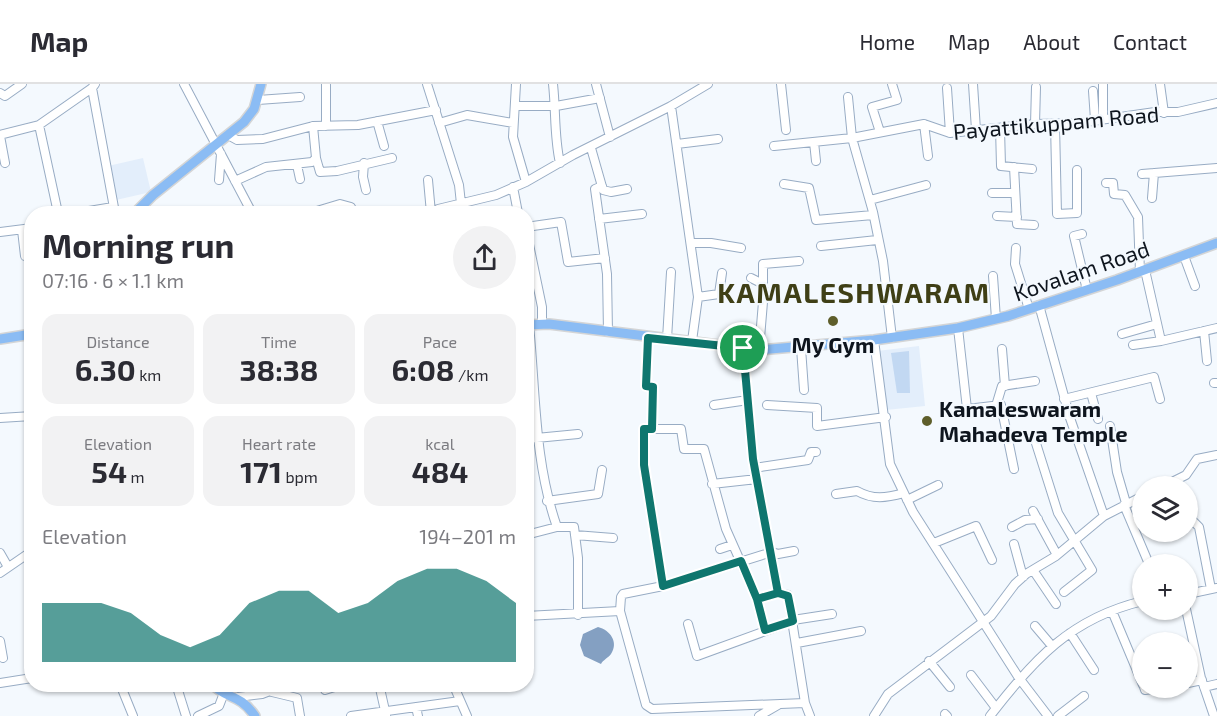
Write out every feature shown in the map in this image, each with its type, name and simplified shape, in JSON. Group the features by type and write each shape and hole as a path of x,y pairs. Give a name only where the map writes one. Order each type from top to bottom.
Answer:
{"main road":[{"path":"142,206 249,117 258,100 261,84"},
{"name":"Kovalam Road","path":"534,325 759,350 892,338 958,328 996,319 1087,290 1217,243"},
{"path":"0,339 24,335"},
{"path":"224,693 238,698 255,716"}],"street":[{"path":"0,93 5,96 22,84"},
{"path":"184,84 248,206"},
{"path":"427,84 459,185 461,206"},
{"path":"516,84 513,123 516,153 526,182"},
{"path":"553,84 556,106 556,142 561,163"},
{"path":"596,84 610,137"},
{"path":"452,206 496,195 526,182 671,106 693,87 708,84"},
{"path":"781,84 786,130"},
{"path":"880,132 872,107 897,100 892,84"},
{"path":"973,84 976,130"},
{"path":"1099,119 1103,84"},
{"path":"1160,84 1164,113"},
{"path":"326,85 326,126"},
{"path":"5,163 0,136 39,125 94,86 113,206"},
{"path":"1035,124 1036,87"},
{"path":"947,88 950,133"},
{"path":"1093,92 1099,119"},
{"path":"258,100 300,97"},
{"path":"848,97 852,138 870,200 888,287 892,338"},
{"path":"515,106 556,106 600,98"},
{"name":"Payattikuppam Road","path":"774,146 852,138 924,124 950,133 1155,112 1164,113 1217,103"},
{"path":"671,106 698,297 692,341"},
{"path":"228,135 237,140 263,140 313,126 377,121 436,110"},
{"path":"439,123 467,115 513,123"},
{"path":"377,121 384,146"},
{"path":"924,124 928,156"},
{"path":"1055,124 1057,214 1077,213 1077,170"},
{"path":"39,125 56,206"},
{"path":"313,126 316,158 320,172 337,171 392,158"},
{"path":"1000,128 1001,166 1032,169"},
{"path":"677,144 718,139"},
{"path":"814,142 816,161"},
{"path":"591,148 605,192 627,189"},
{"path":"219,180 221,154"},
{"path":"235,181 266,167 297,165 312,162 316,158"},
{"path":"364,163 363,177 366,190"},
{"path":"297,165 300,178"},
{"path":"1014,167 1013,193 1017,224 1034,225"},
{"path":"1142,174 1217,168"},
{"path":"1152,198 1154,173"},
{"path":"428,180 430,206"},
{"path":"1106,183 1113,183 1114,194 1125,195 1136,211 1142,271 1161,341"},
{"path":"784,184 809,188 816,220 873,215"},
{"path":"870,200 926,185"},
{"path":"602,186 595,189 605,258 608,332"},
{"path":"513,188 517,206"},
{"path":"992,193 1013,193"},
{"path":"599,219 642,214"},
{"path":"997,216 1017,217"},
{"path":"534,227 561,222 568,262 605,258"},
{"path":"0,232 22,230 24,247"},
{"path":"1082,234 1074,236 1087,290"},
{"path":"821,246 877,240"},
{"path":"692,243 711,243 741,248"},
{"path":"1016,249 1015,264 1029,309"},
{"path":"1184,256 1195,286"},
{"path":"759,350 764,287 763,264 799,261"},
{"path":"534,268 542,307 542,324"},
{"path":"667,339 671,272"},
{"path":"698,297 719,294 722,273"},
{"path":"993,276 996,319"},
{"path":"751,278 764,287"},
{"path":"1040,305 1064,399 1104,516"},
{"path":"1122,334 1157,324"},
{"path":"958,328 967,409 999,406"},
{"path":"1133,345 1217,328"},
{"path":"1204,331 1207,361"},
{"path":"648,338 646,386 653,387 652,429"},
{"path":"874,340 886,417 890,464 906,497 934,543 1019,678 1048,716"},
{"path":"743,348 754,468 772,552 778,593"},
{"path":"801,348 804,390"},
{"path":"1002,349 1005,386"},
{"path":"1064,399 1154,377 1160,399"},
{"path":"1014,469 999,406 1002,386 1035,381"},
{"path":"534,392 547,501 557,527"},
{"path":"1091,393 1098,419"},
{"path":"714,405 748,400"},
{"path":"767,405 818,408 817,426 886,417"},
{"path":"0,418 24,416"},
{"path":"1110,426 1125,504 1145,554"},
{"path":"663,586 644,465 644,429 681,429 684,449 704,449 712,484 732,545 757,599 765,630"},
{"path":"534,437 578,434"},
{"path":"1034,437 1058,513 1092,570 1064,592"},
{"path":"754,468 808,460 811,452 816,452"},
{"path":"1184,476 1197,459 1217,455"},
{"path":"547,501 598,494 602,470"},
{"path":"712,484 757,479"},
{"path":"836,494 857,491 867,498 906,497 938,485"},
{"path":"874,716 888,694 983,620 992,616 1023,577 1075,542 1104,516 1132,501"},
{"path":"1012,527 1035,515 1057,555"},
{"path":"934,543 976,526 992,560"},
{"path":"1198,526 1214,588 1198,592"},
{"path":"534,533 557,527 574,527 578,558 578,615"},
{"path":"575,535 613,538"},
{"path":"1014,544 1023,577"},
{"path":"720,549 732,545"},
{"path":"646,716 646,705 620,612 623,594 663,586 772,552 778,554 794,551"},
{"path":"0,553 8,567"},
{"path":"0,573 24,556"},
{"path":"1033,570 1056,603"},
{"path":"757,599 778,593 788,596 805,703 810,716"},
{"path":"990,716 1019,678 1052,646 1070,633 1112,611 1132,605"},
{"path":"1112,611 1132,659"},
{"path":"534,616 620,612"},
{"path":"687,624 697,656 793,621 832,614"},
{"path":"1188,620 1203,684 1214,716"},
{"path":"1035,626 1052,646"},
{"path":"797,643 861,631"},
{"path":"1070,633 1094,670"},
{"path":"0,641 3,658"},
{"path":"929,661 950,687"},
{"path":"971,675 996,708"},
{"path":"0,683 24,679"},
{"path":"1198,684 1217,684"},
{"path":"123,692 133,716"},
{"path":"178,692 186,716"},
{"path":"381,692 385,714"},
{"path":"456,692 467,716"},
{"path":"198,716 219,706 224,693"},
{"path":"238,698 266,693 297,698 300,716"},
{"path":"1058,716 1084,696"},
{"path":"351,716 385,714 460,701"},
{"path":"646,705 652,709 666,711 805,703"},
{"path":"759,716 779,704"},
{"path":"416,707 418,716"}],"shaded area":[{"path":"143,158 151,192 116,200 108,166"},
{"path":"919,346 925,406 886,410 877,351"},
{"path":"909,351 910,393 897,393 891,353"},
{"path":"598,627 609,634 614,641 611,654 601,664 584,656 580,645 583,634"}],"place":[{"name":"My Gym","path":"833,321"},
{"name":"Kamaleswaram Mahadeva Temple","path":"927,421"}],"district":[{"name":"KAMALESHWARAM","path":"854,292"}],"route":[{"path":"743,348 648,338 646,386 653,387 652,429 644,429 644,465 663,586 741,561 757,599 778,593 788,596 793,621 765,630 757,599 778,593 753,459 743,348"}]}
